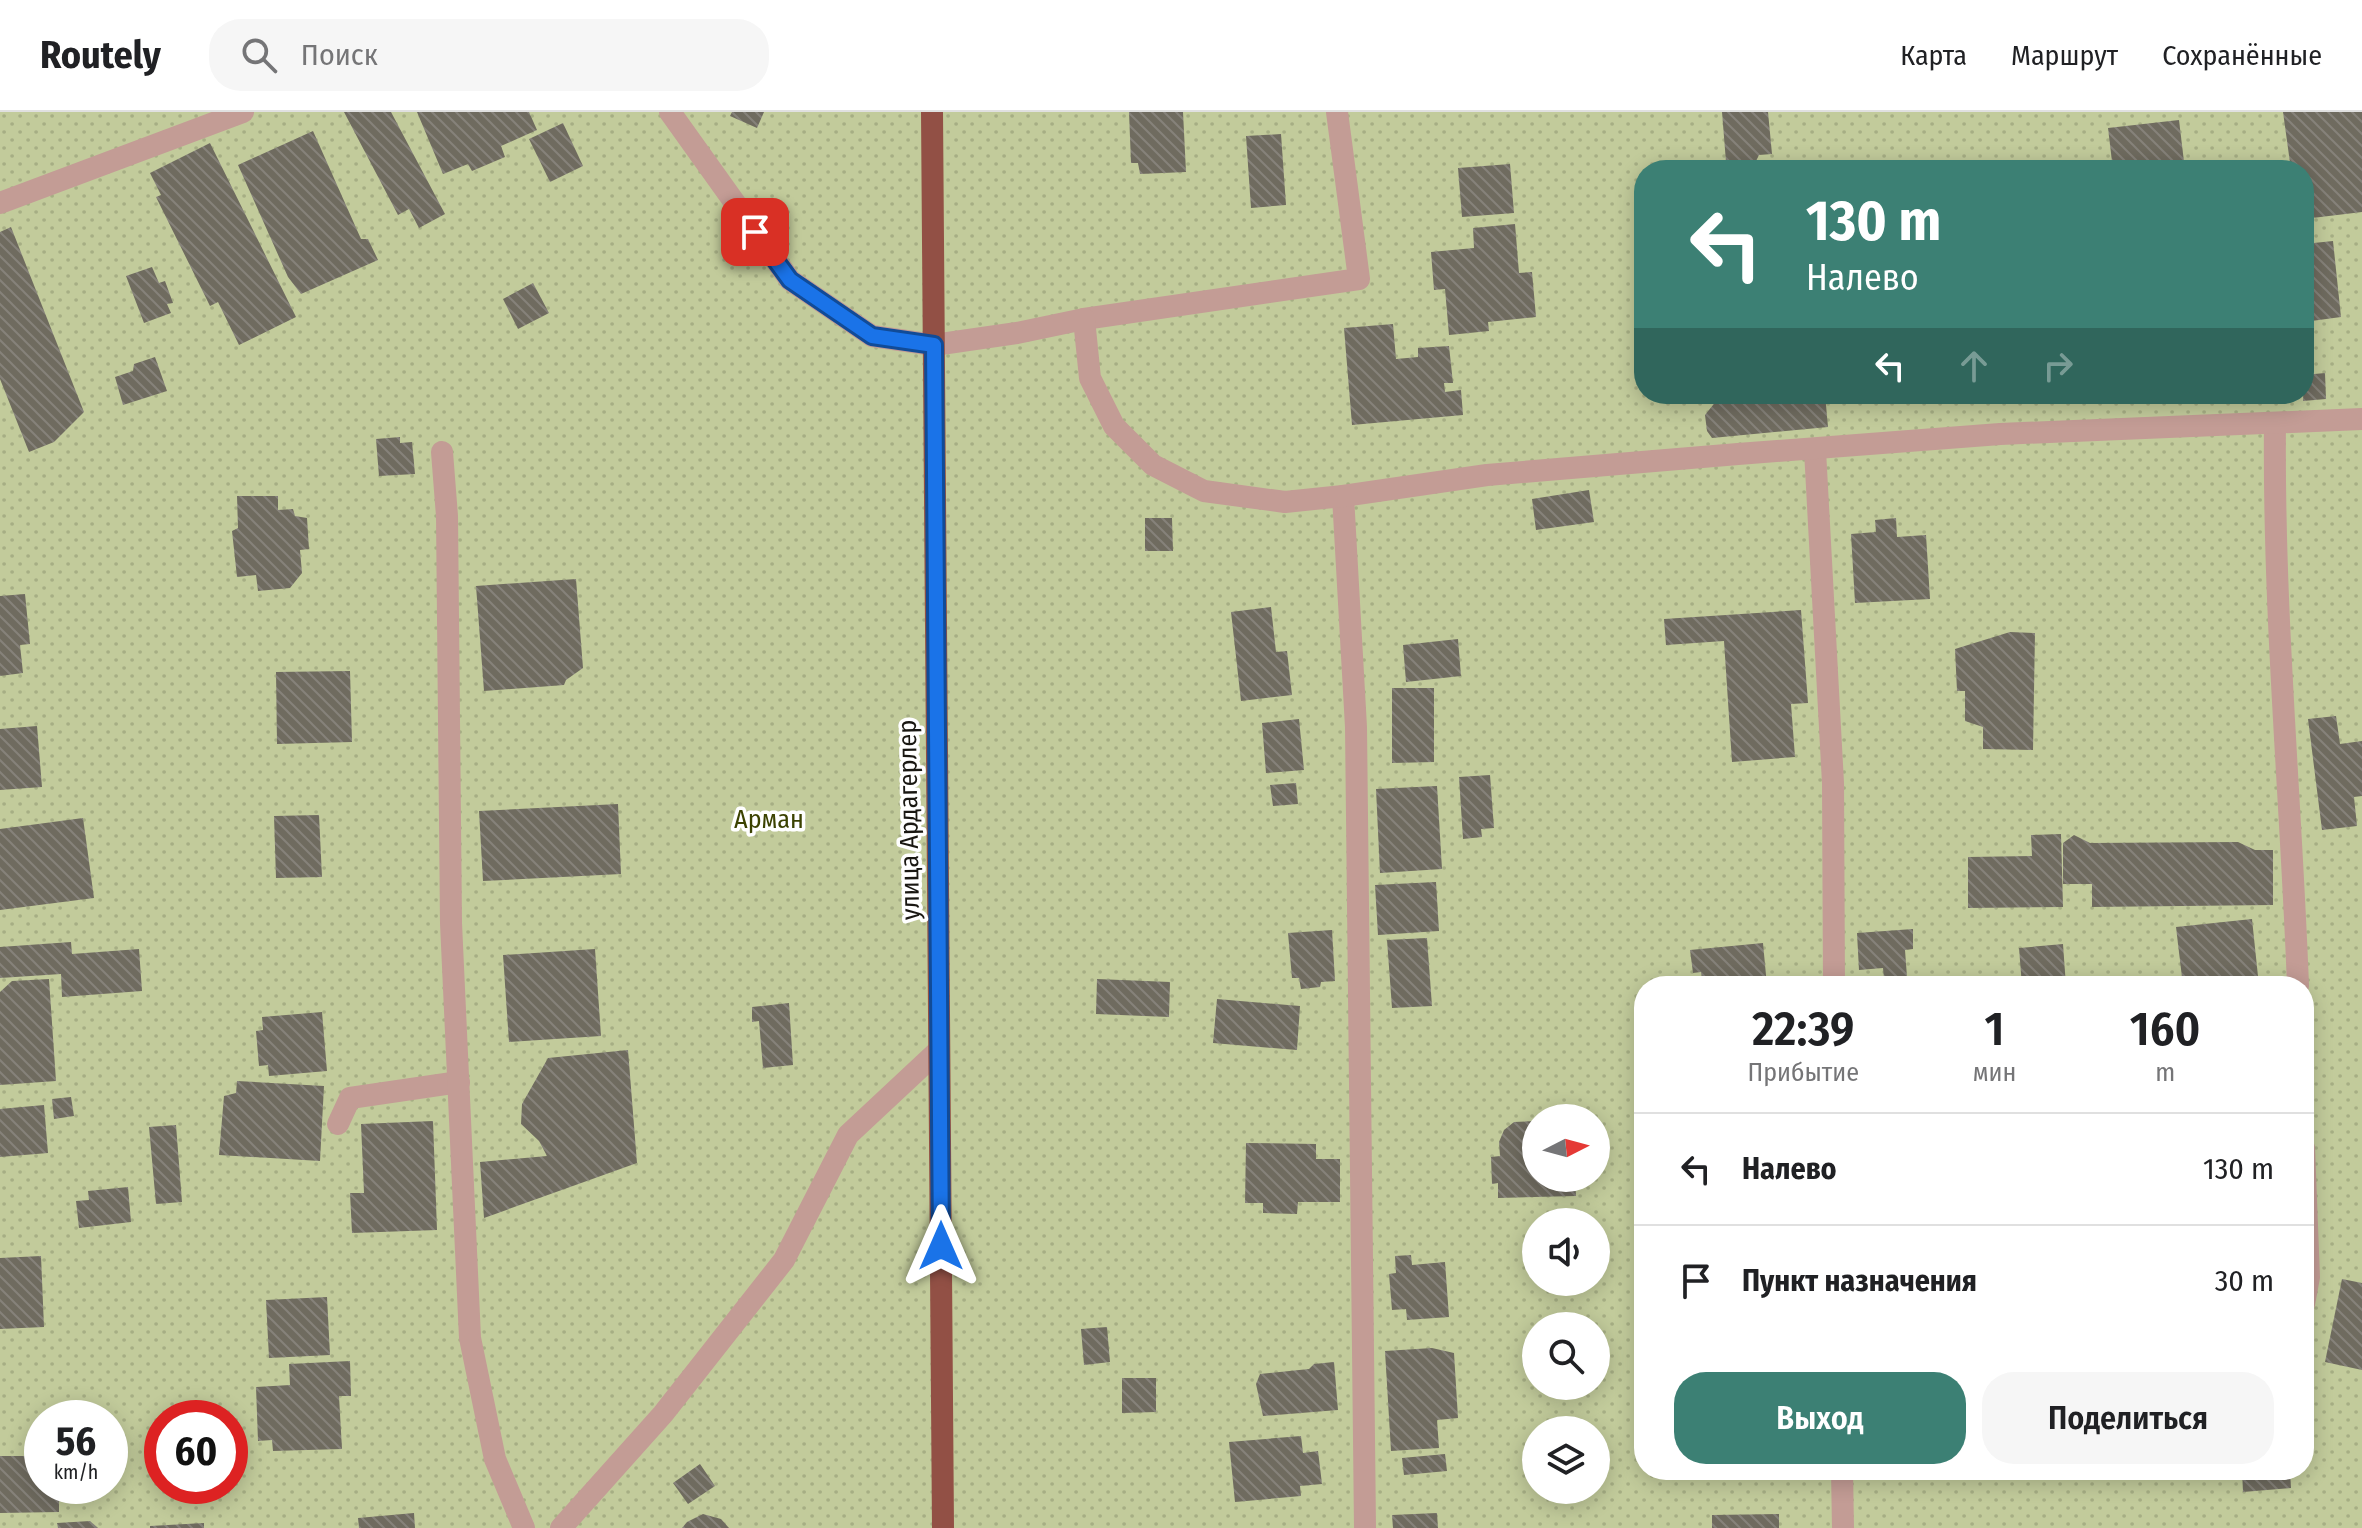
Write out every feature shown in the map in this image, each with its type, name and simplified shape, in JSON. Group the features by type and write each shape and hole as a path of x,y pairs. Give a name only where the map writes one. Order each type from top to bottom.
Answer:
{"main road":[{"name":"улица Ардагерлер","path":"932,112 943,1528"}],"street":[{"path":"0,203 243,112"},
{"path":"670,112 790,280 872,336 934,345 1084,319 1359,279 1337,112"},
{"path":"1084,319 1090,378 1114,426 1153,465 1204,491 1285,502 1487,475 1738,454 2000,434 2362,419"},
{"path":"2275,423 2279,618 2298,976"},
{"path":"1815,450 1833,783 1834,976"},
{"path":"442,452 447,516 451,923 470,1338 495,1459 524,1528"},
{"path":"1343,496 1356,727 1365,1528"},
{"path":"561,1528 663,1414 784,1260 848,1135 939,1050"},
{"path":"338,1124 350,1098 459,1082"},
{"path":"1842,1480 1843,1528"}],"green space":[{"name":"Арман","path":"0,112 2362,112 2362,1528 0,1528"}],"building":[{"path":"344,112 391,112 445,214 419,228 409,209 398,215"},
{"path":"417,112 529,112 537,130 501,146 505,157 472,171 468,164 443,174"},
{"path":"732,112 764,112 757,128 730,116"},
{"path":"1129,112 1183,112 1186,172 1140,174 1138,163 1131,163"},
{"path":"1722,112 1768,112 1772,154 1759,155 1756,160 1726,160"},
{"path":"2283,112 2362,112 2362,212 2314,218 2314,160 2290,160"},
{"path":"2179,120 2184,160 2112,160 2108,128"},
{"path":"563,123 583,166 550,182 529,139"},
{"path":"313,131 361,239 368,239 378,260 301,294 288,277 238,165"},
{"path":"1281,134 1286,205 1251,208 1246,136"},
{"path":"210,143 296,317 239,345 218,302 210,306 156,197 161,195 150,173"},
{"path":"1510,164 1514,213 1462,217 1458,168"},
{"path":"1515,224 1519,273 1532,272 1536,317 1488,322 1489,331 1449,335 1445,289 1434,290 1431,252 1474,248 1473,228"},
{"path":"11,227 84,412 54,442 29,452 0,379 0,232"},
{"path":"2333,241 2341,317 2314,321 2314,243"},
{"path":"152,267 159,283 165,281 173,303 167,304 171,313 144,323 126,276"},
{"path":"533,283 549,313 518,329 503,299"},
{"path":"1393,324 1396,359 1418,357 1418,348 1449,346 1453,383 1444,383 1445,392 1461,390 1463,415 1352,425 1344,328"},
{"path":"155,357 167,391 123,405 115,377 133,371 134,364"},
{"path":"2325,373 2326,399 2314,400 2314,374"},
{"path":"1714,404 1826,404 1828,427 1712,438 1707,431 1705,415"},
{"path":"400,437 400,443 412,442 415,474 379,476 376,439"},
{"path":"1589,490 1594,522 1536,530 1532,499"},
{"path":"237,496 278,496 278,510 293,509 295,516 307,518 309,549 300,550 302,573 290,588 258,591 256,575 237,577 232,531 238,528"},
{"path":"1145,518 1172,518 1173,551 1145,551"},
{"path":"1896,518 1897,537 1926,535 1930,599 1855,603 1851,534 1876,532 1875,520"},
{"path":"576,579 583,668 564,685 484,691 476,586"},
{"path":"25,594 30,644 20,645 23,673 0,676 0,596"},
{"path":"1271,607 1276,652 1287,651 1292,695 1241,701 1231,612"},
{"path":"1801,610 1808,703 1791,704 1795,757 1732,762 1724,641 1666,645 1664,619"},
{"path":"2010,632 2035,633 2033,750 1983,749 1983,727 1965,721 1965,691 1957,691 1955,649"},
{"path":"1458,639 1461,676 1406,682 1403,645"},
{"path":"350,671 352,742 277,744 276,672"},
{"path":"1392,688 1434,688 1434,762 1392,763"},
{"path":"2336,716 2340,744 2362,741 2362,796 2354,797 2357,826 2322,830 2308,719"},
{"path":"1299,719 1304,770 1266,773 1262,723"},
{"path":"37,726 42,787 0,790 0,729"},
{"path":"1490,775 1494,828 1481,829 1482,837 1463,839 1459,777"},
{"path":"1296,783 1298,804 1273,806 1270,785"},
{"path":"1437,786 1442,869 1380,873 1376,789"},
{"path":"618,804 621,874 483,881 479,811"},
{"path":"319,815 322,877 276,878 274,816"},
{"path":"83,818 94,898 0,910 0,829"},
{"path":"2061,834 2063,907 1968,908 1968,857 2032,856 2031,835"},
{"path":"2074,835 2090,843 2238,842 2255,850 2273,850 2273,905 2092,907 2092,884 2063,884 2063,843"},
{"path":"1436,882 1439,931 1378,935 1375,885"},
{"path":"2252,919 2258,976 2182,976 2176,927"},
{"path":"1913,929 1913,949 1905,950 1907,976 1884,976 1883,968 1859,970 1857,933"},
{"path":"1332,930 1335,981 1321,982 1320,987 1301,989 1299,978 1292,978 1288,933"},
{"path":"1427,938 1432,1006 1392,1008 1387,940"},
{"path":"71,942 72,954 139,949 142,991 62,997 61,974 0,978 0,947"},
{"path":"1763,943 1766,976 1702,976 1701,972 1693,973 1690,950"},
{"path":"2063,944 2065,976 2021,976 2019,948"},
{"path":"595,949 601,1036 509,1042 503,955"},
{"path":"49,979 56,1081 0,1085 0,992 12,981"},
{"path":"1097,979 1170,982 1169,1017 1096,1014"},
{"path":"1217,999 1300,1006 1297,1050 1213,1043"},
{"path":"789,1003 793,1065 763,1068 759,1021 752,1022 752,1007"},
{"path":"322,1012 327,1071 269,1076 268,1065 259,1066 256,1031 263,1030 262,1017"},
{"path":"628,1050 637,1163 484,1218 480,1162 547,1156 539,1141 521,1124 522,1104 548,1058"},
{"path":"237,1081 324,1086 320,1161 219,1155 224,1096 236,1093"},
{"path":"71,1097 74,1116 54,1119 52,1099"},
{"path":"44,1105 48,1153 0,1157 0,1109"},
{"path":"433,1121 437,1230 352,1233 350,1193 364,1193 361,1124"},
{"path":"1514,1122 1522,1122 1522,1192 1576,1192 1576,1196 1498,1198 1498,1183 1492,1184 1491,1157 1500,1156 1499,1142 1504,1130"},
{"path":"176,1125 182,1202 156,1204 149,1127"},
{"path":"1246,1143 1316,1144 1316,1159 1340,1159 1340,1202 1298,1202 1297,1214 1263,1213 1263,1203 1245,1203"},
{"path":"128,1187 131,1222 79,1228 76,1201 89,1200 88,1191"},
{"path":"1411,1255 1412,1265 1445,1262 1449,1317 1407,1320 1406,1309 1392,1310 1389,1274 1396,1273 1395,1256"},
{"path":"41,1256 44,1327 0,1329 0,1258"},
{"path":"2342,1279 2362,1283 2362,1370 2325,1362"},
{"path":"327,1297 330,1355 269,1358 266,1300"},
{"path":"1107,1327 1110,1362 1084,1365 1081,1329"},
{"path":"1432,1348 1454,1353 1458,1418 1437,1420 1439,1448 1391,1451 1385,1351"},
{"path":"350,1361 351,1396 339,1396 342,1449 273,1451 272,1440 258,1441 256,1387 290,1385 289,1364"},
{"path":"1334,1362 1338,1410 1263,1416 1256,1384 1260,1374 1309,1369 1314,1364"},
{"path":"1122,1378 1156,1378 1156,1412 1122,1413"},
{"path":"1301,1436 1303,1453 1318,1451 1322,1484 1300,1486 1301,1496 1235,1502 1229,1442"},
{"path":"1445,1454 1447,1471 1404,1475 1402,1458"},
{"path":"0,1456 24,1456 24,1504 59,1504 59,1512 0,1513"},
{"path":"700,1464 715,1486 688,1504 673,1483"},
{"path":"2242,1480 2291,1480 2291,1488 2243,1492"},
{"path":"414,1513 415,1528 359,1528 358,1518"},
{"path":"1437,1513 1438,1528 1393,1528 1392,1515"},
{"path":"703,1514 721,1519 729,1528 682,1528"},
{"path":"1779,1514 1779,1528 1712,1528 1712,1515"},
{"path":"90,1521 98,1528 58,1528 57,1523"},
{"path":"204,1523 204,1528 150,1528 150,1526"}],"route":[{"path":"755,232 790,280 872,336 934,345 941,1246"}]}
